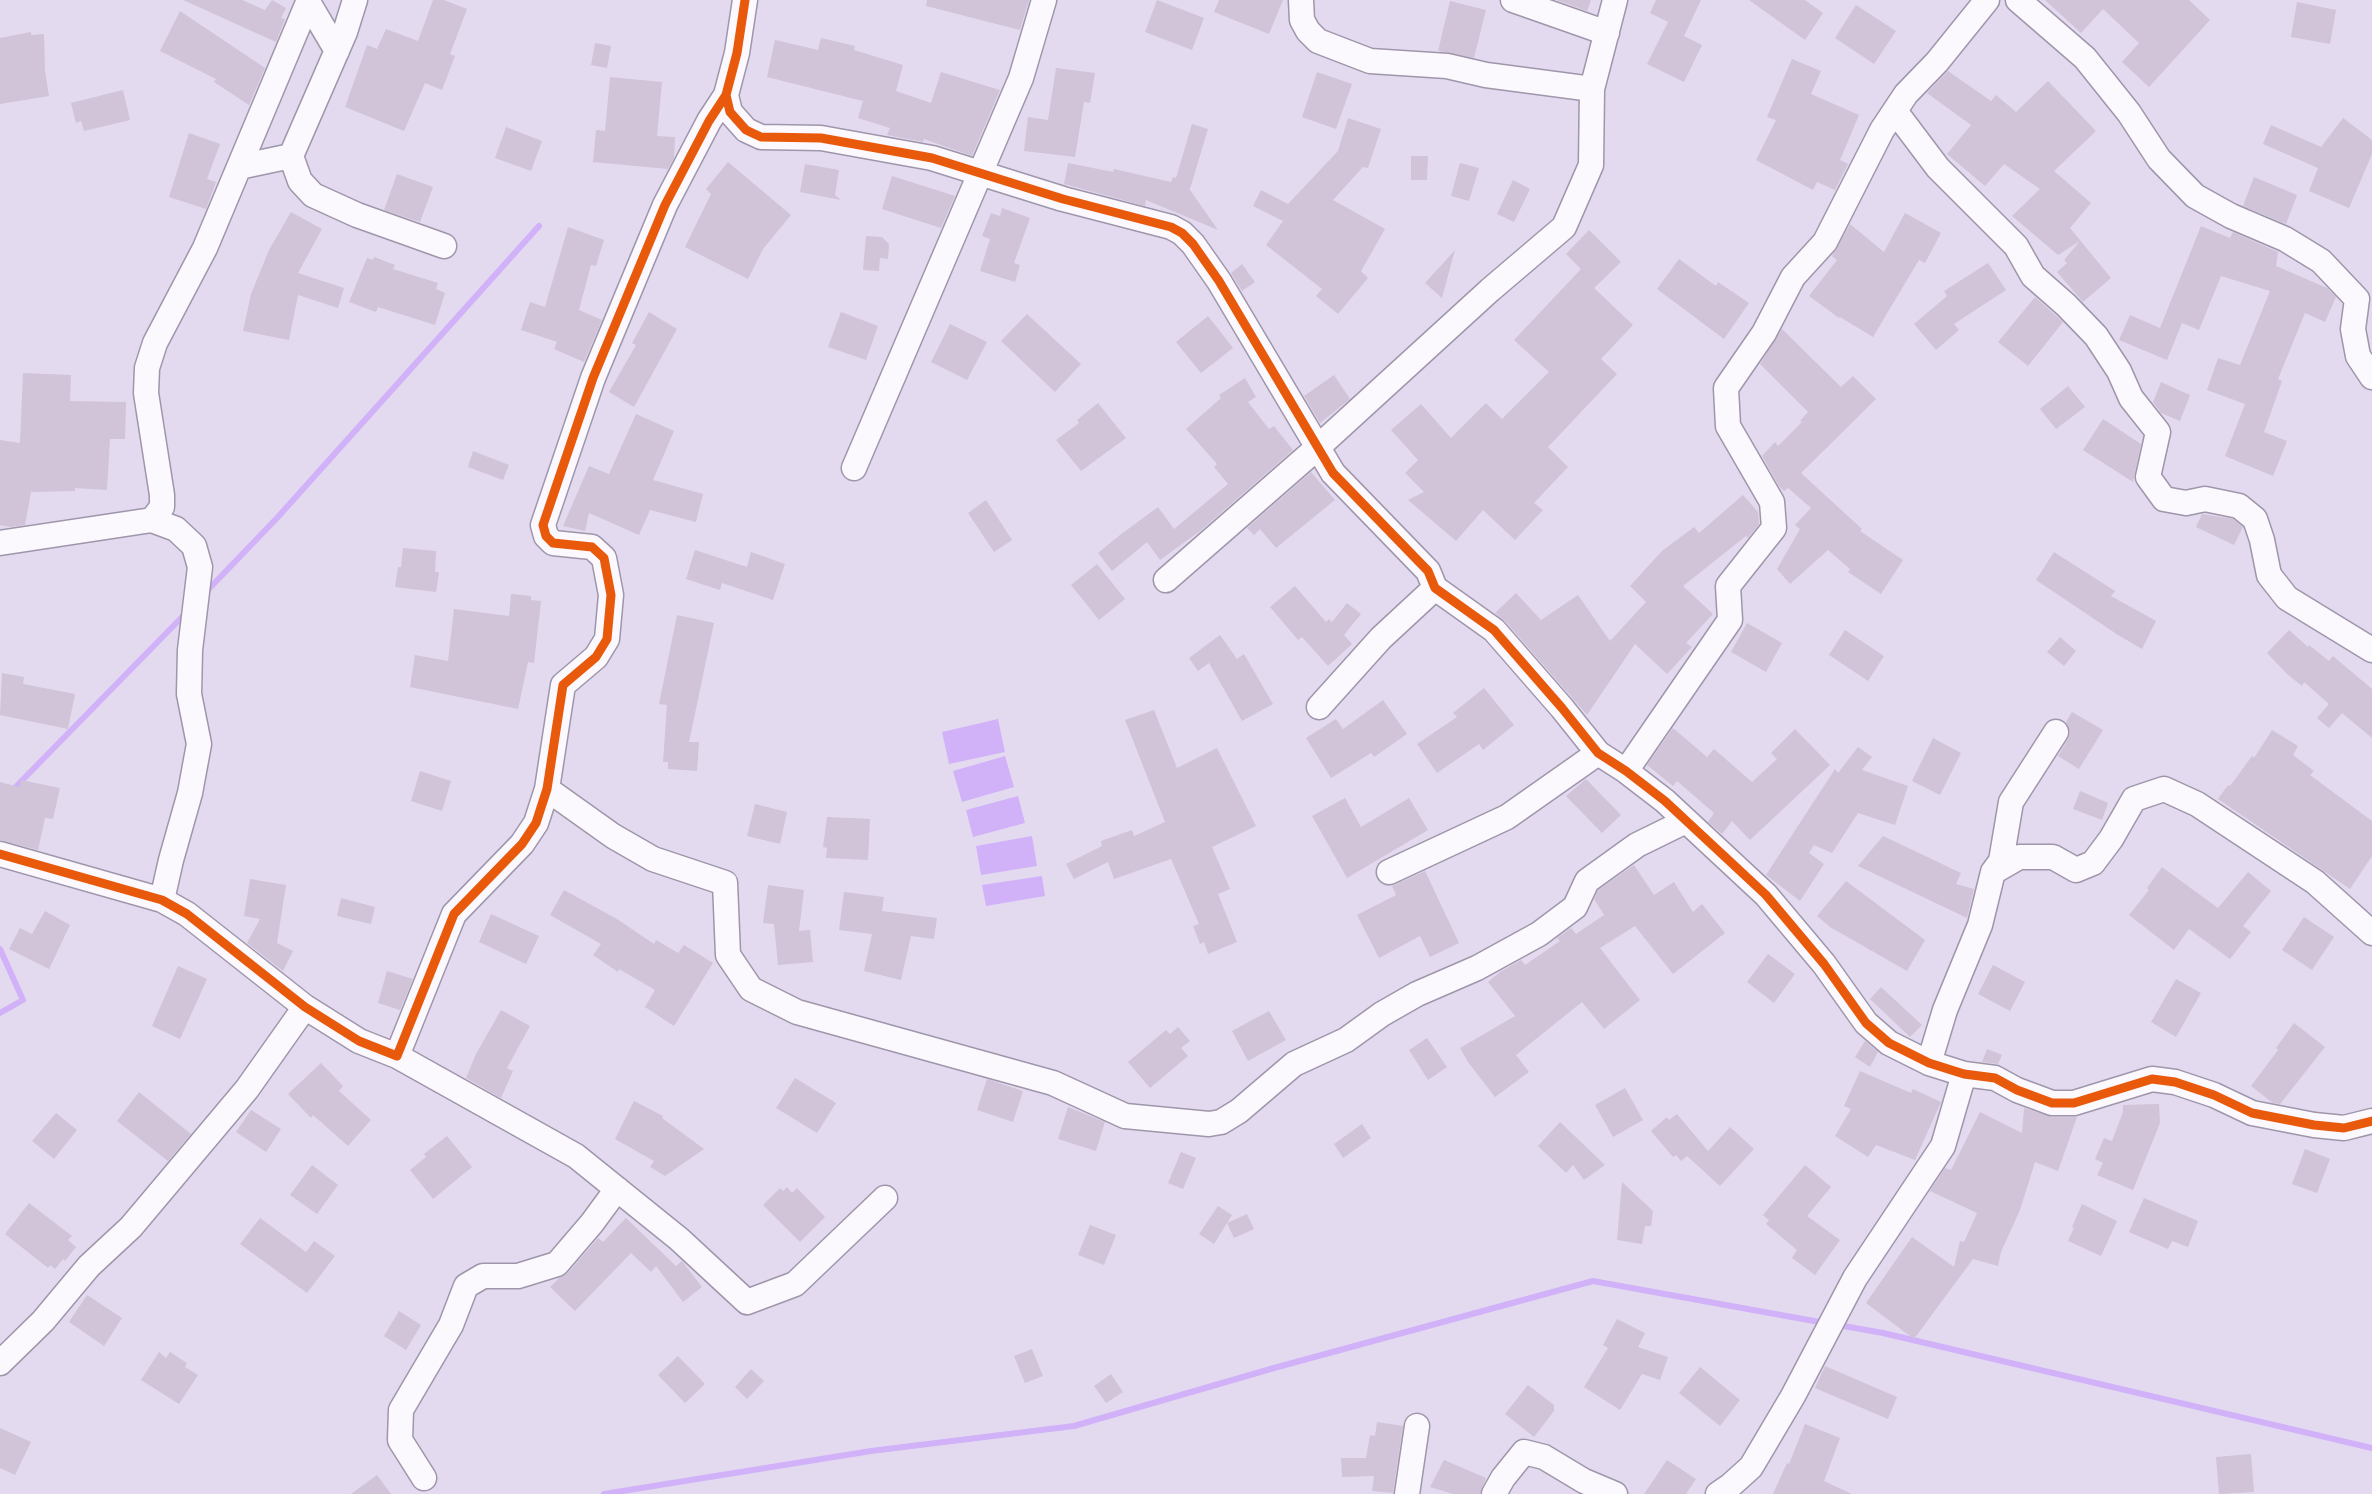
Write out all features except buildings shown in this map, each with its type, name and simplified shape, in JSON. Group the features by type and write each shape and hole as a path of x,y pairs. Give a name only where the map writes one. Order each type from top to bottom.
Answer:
{"street":[{"path":"356,0 337,51 291,156 300,180 313,195 357,215 444,246"},
{"path":"397,1056 454,914 522,844 536,823 547,789 563,685 596,657 607,639 611,595 604,558 592,547 553,543 546,536 543,525 593,378 665,205 709,121 726,95 737,53 745,0"},
{"path":"854,468 978,173 1021,78 1044,0"},
{"path":"1301,0 1302,20 1308,31 1318,41 1370,62 1447,66 1486,75 1592,88"},
{"path":"1513,0 1607,33"},
{"path":"1166,580 1317,448 1490,290 1564,227 1591,165 1592,88 1615,0"},
{"path":"1626,771 1730,620 1728,586 1774,528 1772,502 1728,426 1726,388 1764,333 1793,278 1825,242 1882,130 1906,94 1937,62 1987,0"},
{"path":"2018,0 2085,58 2129,113 2159,159 2195,196 2231,216 2285,239 2321,261 2357,299 2353,329 2356,347 2358,356 2372,377"},
{"path":"309,1 337,51"},
{"path":"152,520 162,507 162,495 146,393 147,368 155,343 205,248 309,1"},
{"path":"726,95 730,112 736,121 746,130 761,137 821,138 932,158 1063,199 1171,226 1182,233 1193,244 1219,281 1333,473 1428,571 1435,588 1494,630 1598,753 1626,771 1686,821 1766,895 1824,964 1866,1023 1889,1043 1929,1063 1964,1074 1995,1077 2017,1090 2052,1103 2074,1103 2152,1079 2175,1082 2214,1095 2252,1113 2314,1125 2344,1128 2372,1121"},
{"path":"1895,111 1938,168 2016,246 2033,276 2096,336 2119,371 2131,398 2158,432 2148,477 2164,498 2186,503 2205,498 2239,506 2255,519 2269,575 2287,598 2372,650"},
{"path":"239,167 291,156"},
{"path":"0,543 152,520 176,530 194,546 200,567 190,650 189,694 199,744 190,793 162,900"},
{"path":"1319,707 1381,638 1435,588"},
{"path":"1929,1063 1945,1010 1980,926 1993,872 2001,861 2011,802 2056,732"},
{"path":"1389,872 1507,817 1598,753"},
{"path":"547,789 614,836 653,859 725,883 728,955 751,989 797,1012 1053,1083 1125,1116 1209,1124 1221,1122 1239,1111 1294,1064 1346,1040 1382,1014 1417,994 1477,968 1539,934 1575,907 1587,881 1637,845 1686,821"},
{"path":"1993,872 2019,857 2053,857 2076,870 2093,863 2111,839 2134,799 2164,789 2197,804 2315,882 2372,933"},
{"path":"0,854 162,900 187,914 305,1007 359,1041 397,1056 576,1156 680,1239 747,1302 795,1284 885,1198"},
{"path":"0,1364 43,1321 89,1266 131,1227 247,1089 305,1007"},
{"path":"1718,1494 1751,1467 1793,1396 1855,1278 1943,1146 1964,1074"},
{"path":"424,1478 400,1440 400,1410 451,1325 466,1286 483,1276 518,1276 558,1263 617,1189"},
{"path":"1407,1494 1417,1426"},
{"path":"1494,1494 1503,1478 1524,1452 1544,1457 1584,1480 1615,1494"}],"shaded area":[{"path":"998,719 1005,752 949,764 942,732"},
{"path":"1005,756 1014,787 962,802 953,771"},
{"path":"1018,796 1025,823 973,837 966,810"},
{"path":"1032,836 1037,866 981,875 976,846"},
{"path":"1042,876 1045,896 986,906 982,885"}],"waterway":[{"path":"204,594 277,518 539,226"},
{"path":"0,803 187,612"},
{"path":"0,949 23,1000 0,1013"},
{"path":"604,1494 871,1451 1074,1426 1274,1368 1593,1281 1825,1323"},
{"path":"1838,1325 1883,1333 2372,1448"}],"cycle path":[{"path":"745,0 737,53 726,95 730,112 746,130 761,137 821,138 932,158 1063,199 1171,227 1182,233 1193,244 1219,281 1333,473 1428,571 1435,588 1494,630 1598,753 1665,801 1766,895 1824,964 1866,1023 1889,1043 1929,1063 1964,1074 1995,1078 2017,1090 2052,1103 2074,1103 2152,1079 2175,1082 2214,1095 2252,1113 2314,1125 2344,1128 2372,1121"},
{"path":"0,854 162,900 187,914 305,1007 359,1041 397,1056 454,914 522,844 536,823 547,789 563,685 596,657 607,639 611,595 604,558 592,547 553,543 546,536 543,525 593,378 665,205 709,121 726,95"}]}
